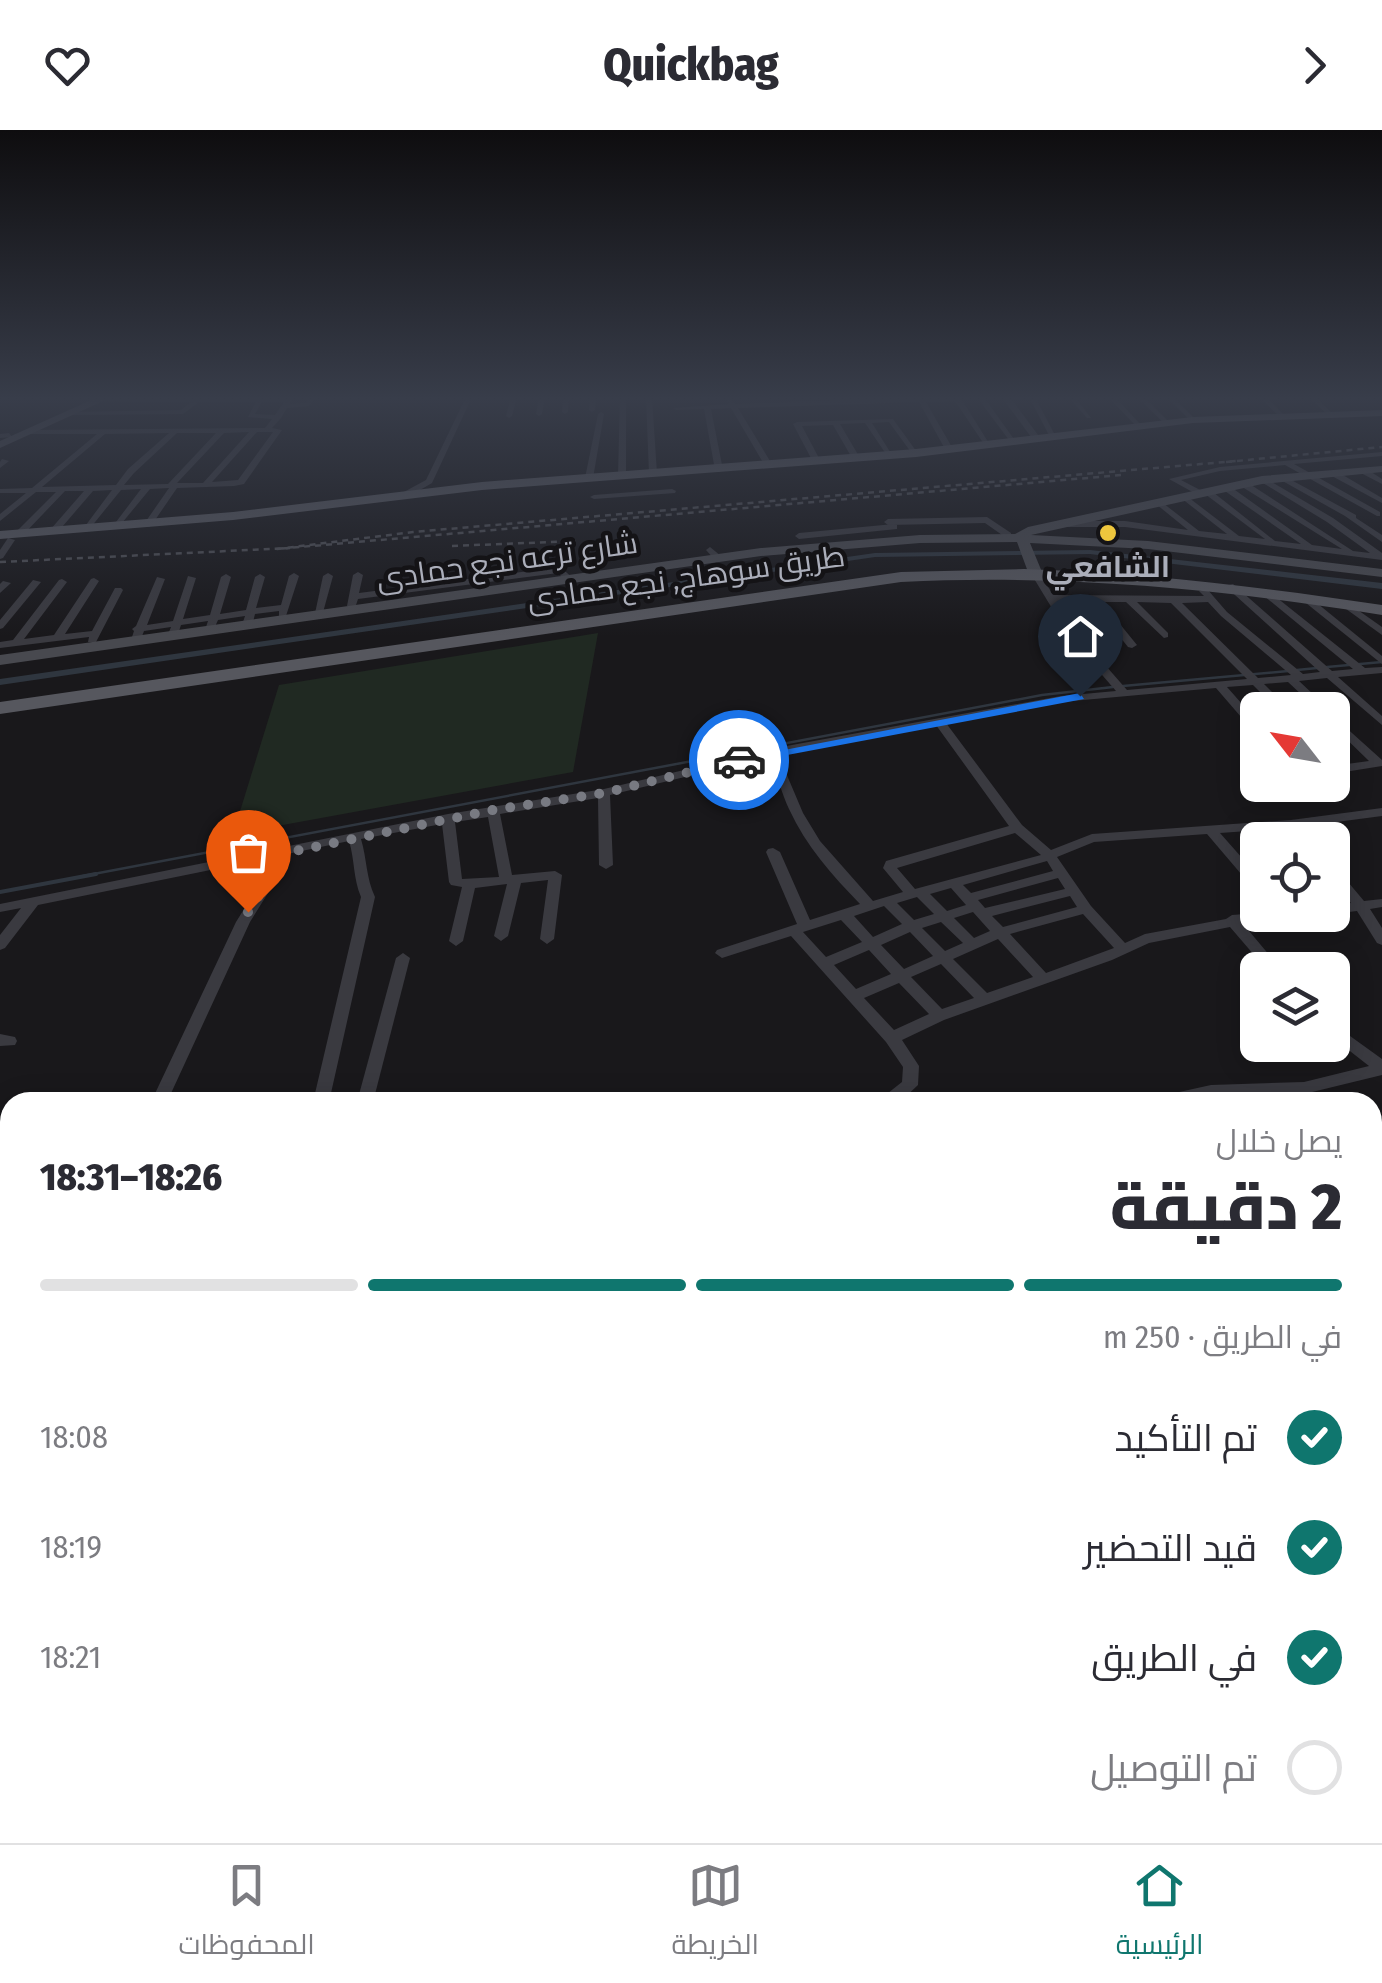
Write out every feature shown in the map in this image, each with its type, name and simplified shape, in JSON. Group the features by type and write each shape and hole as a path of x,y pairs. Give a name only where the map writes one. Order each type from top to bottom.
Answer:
{"main road":[{"path":"6,538 405,494 635,477"},
{"path":"6,538 457,490 622,478"},
{"name":"طريق سوهاج, نجع حمادى","path":"0,708 858,581 1033,568 1230,586 1382,610"}],"street":[{"path":"0,518 48,477"},
{"path":"98,529 118,487 128,477"},
{"path":"148,524 180,477"},
{"path":"205,485 212,477"},
{"path":"0,491 205,485 241,482 245,477"},
{"path":"405,494 426,484 430,477"},
{"path":"436,477 457,490"},
{"path":"594,497 674,495 660,477"},
{"path":"1179,477 1174,478 1204,492 1280,548 1311,547"},
{"path":"1234,477 1352,553 1381,557"},
{"path":"1017,537 1269,477"},
{"path":"1294,477 1382,539"},
{"path":"1310,477 1378,516"},
{"path":"1340,477 1382,501"},
{"path":"616,495 622,478 644,493"},
{"path":"1262,480 1330,520 1381,557"},
{"path":"98,529 148,486"},
{"path":"1225,487 1311,547 1338,559 1352,553"},
{"path":"0,556 6,538 63,488"},
{"path":"53,532 91,488"},
{"path":"1184,496 1230,541"},
{"path":"1159,502 1196,532"},
{"path":"1139,506 1173,535"},
{"path":"963,508 978,520"},
{"path":"1308,522 1378,516"},
{"path":"893,527 978,520 992,522 1017,537 1074,636 1124,694"},
{"path":"1060,524 1119,524 1173,535 1196,532 1230,541"},
{"path":"1060,524 1075,538"},
{"path":"1119,524 1131,541"},
{"name":"شارع ترعه نجع حمادى","path":"0,660 92,638 174,630 514,577 570,580 621,568 893,527 1131,541 1173,535 1280,548 1338,559 1382,573"},
{"path":"446,572 454,588 474,576 514,577"},
{"path":"416,594 417,574"},
{"path":"282,614 294,576"},
{"path":"318,609 328,576"},
{"path":"353,603 358,576"},
{"path":"212,624 226,577"},
{"path":"248,619 260,577"},
{"path":"174,630 191,578"},
{"path":"137,635 160,579"},
{"path":"58,637 94,581"},
{"path":"0,626 36,582"},
{"path":"17,642 62,582"},
{"path":"380,582 381,600"},
{"path":"1196,582 1308,692"},
{"path":"1230,586 1382,721"},
{"path":"92,638 118,590"},
{"path":"1263,591 1363,672"},
{"path":"1093,596 1132,645"},
{"path":"1304,597 1382,661"},
{"path":"1050,598 1210,599"},
{"path":"1127,598 1164,636"},
{"path":"1174,600 1266,692"},
{"path":"1344,604 1382,632"},
{"path":"0,645 113,633"},
{"path":"0,908 448,818 604,793 771,752 1061,699 1382,670"},
{"path":"1220,685 1240,709"},
{"path":"939,721 1017,828 1049,855 1086,909 1123,950"},
{"path":"1350,736 1378,763 1350,767"},
{"path":"771,752 785,773 788,795 817,852 870,906"},
{"path":"604,793 606,865"},
{"path":"493,810 510,878 501,936"},
{"path":"1307,822 1382,812"},
{"path":"448,818 454,879 469,884 546,874 557,877 546,938"},
{"path":"972,944 890,868 891,864 1017,828"},
{"path":"722,953 1049,855 1092,838 1240,828"},
{"path":"1211,831 1240,864"},
{"path":"323,1092 368,897 360,879 360,856 354,837"},
{"path":"773,852 799,928 824,964 892,1038 913,1072 905,1092"},
{"path":"164,1092 243,922 266,885 271,856"},
{"path":"977,906 1062,873"},
{"path":"953,882 1044,980"},
{"path":"456,941 469,884"},
{"path":"824,964 942,915 1074,891"},
{"path":"1350,893 1380,935"},
{"path":"887,902 986,1001"},
{"path":"0,945 32,903"},
{"path":"1350,908 1382,903"},
{"path":"856,996 1001,932 1086,909"},
{"path":"844,914 939,1016"},
{"path":"892,1038 939,1016 1044,980 1152,936 1240,919"},
{"path":"1232,920 1260,952"},
{"path":"368,1092 403,958"},
{"path":"1350,1043 1382,1069"},
{"path":"1207,1092 1304,1088 1382,1069"}],"shaded area":[{"path":"598,633 573,772 233,834 279,685"}],"waterway":[{"path":"0,682 875,555 1090,552 1382,586"},
{"path":"1327,667 1382,662"},
{"path":"1297,670 1317,668"},
{"path":"1123,686 1288,671"},
{"path":"83,876 1042,695 1113,687"},
{"path":"0,892 96,874"}],"railway":[{"path":"282,548 413,532 1051,477"},
{"path":"286,548 1099,477"},
{"path":"452,546 576,541"},
{"path":"0,562 282,548"},
{"path":"282,548 277,549 286,548"},
{"path":"282,548 286,548"}],"way so far":[{"path":"248,912 266,885 271,856 380,831 604,793 739,760"}],"place":[{"name":"الشافعي","path":"1108,533"}],"route":[{"path":"739,760 818,742 1080,696"}]}
